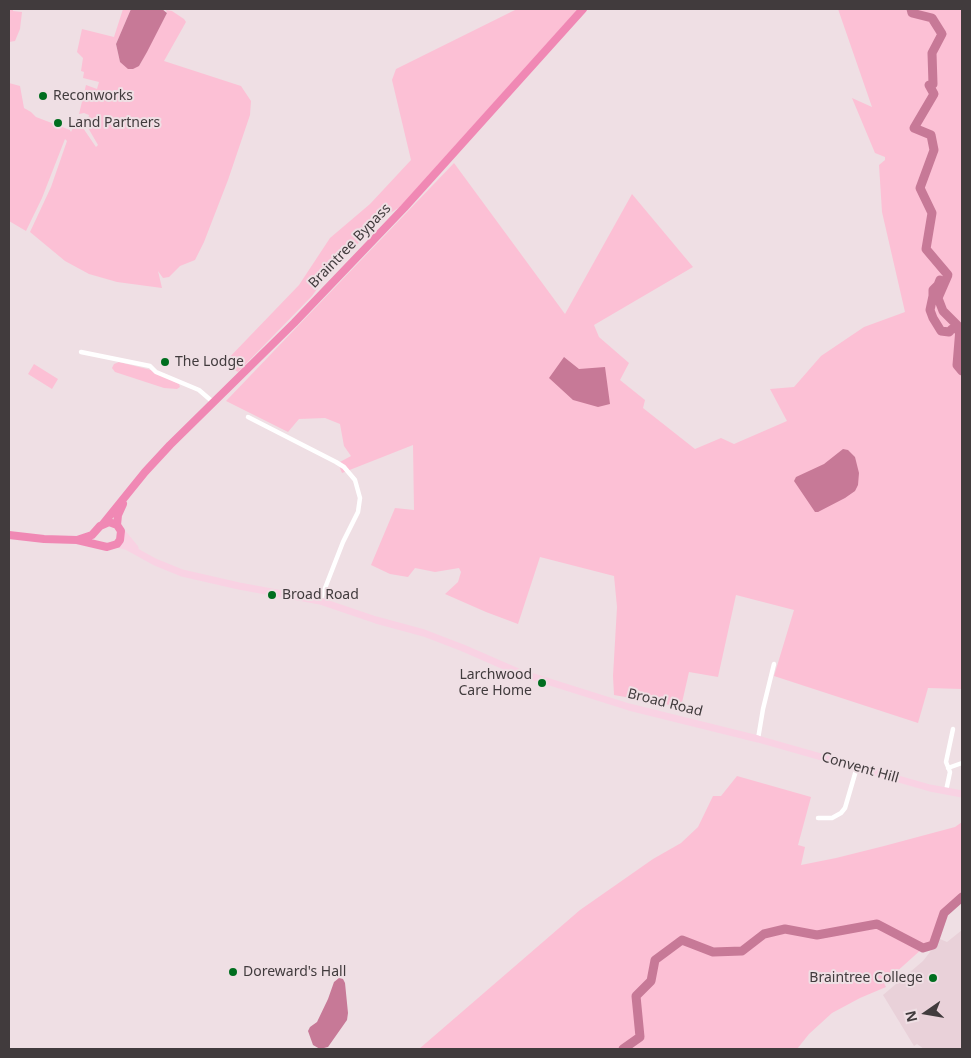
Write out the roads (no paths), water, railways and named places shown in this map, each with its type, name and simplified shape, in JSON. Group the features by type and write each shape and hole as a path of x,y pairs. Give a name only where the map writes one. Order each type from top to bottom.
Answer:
{"highway":[{"name":"Braintree Bypass","path":"103,524 145,472 318,299 404,208 583,9"},
{"name":"Braintree Bypass","path":"119,528 118,515 129,493"},
{"path":"103,524 109,522 119,528 120,540 117,544"},
{"name":"Broad Road","path":"78,540 92,535 103,524"},
{"path":"96,532 97,539 103,546"},
{"name":"Broad Road","path":"9,535 78,540 107,547 117,544"}],"main road":[{"name":"Broad Road","path":"119,528 139,552"},
{"name":"Broad Road","path":"117,544 126,546 155,562 188,575 320,601 368,618 438,637 518,672 576,691 629,707 758,739"},
{"name":"Convent Hill","path":"758,739 930,788 962,794"}],"street":[{"path":"81,352 150,366 156,372 199,390 214,403"},
{"path":"248,418 344,467 351,474 358,487 360,498 358,512 343,542 320,601"},
{"path":"758,739 774,664"},
{"path":"946,791 950,772 946,762 953,729"},
{"path":"948,768 962,763"},
{"path":"818,818 832,818 841,813 845,808 857,767"}],"waterway":[{"path":"911,9 912,13 932,18 942,34 932,53 933,84 929,85 934,94 914,128 931,135 934,150 920,188 932,213 926,249 948,275 938,298 943,311 960,328 957,365 962,371"},
{"path":"940,280 933,290 930,310 933,318 941,331 949,332 952,329 960,328"},
{"path":"623,1049 640,1037 636,996 651,981 655,960 682,940 713,952 742,951 764,934 785,929 817,935 877,924 923,948 933,945 944,913 962,897"}],"place":[{"name":"Reconworks","path":"43,96"},
{"name":"Land Partners","path":"58,123"},
{"name":"The Lodge","path":"165,362"},
{"name":"Broad Road","path":"272,595"},
{"name":"Larchwood Care Home","path":"542,683"},
{"name":"Doreward's Hall","path":"233,972"},
{"name":"Braintree College","path":"933,978"}]}
